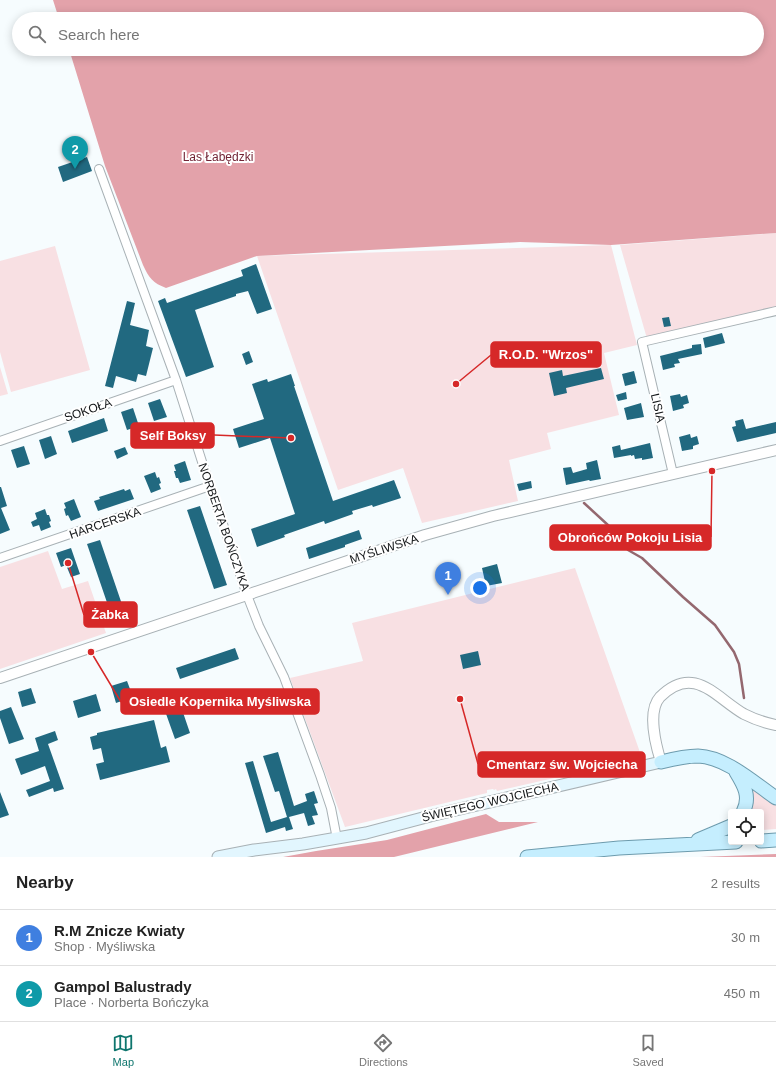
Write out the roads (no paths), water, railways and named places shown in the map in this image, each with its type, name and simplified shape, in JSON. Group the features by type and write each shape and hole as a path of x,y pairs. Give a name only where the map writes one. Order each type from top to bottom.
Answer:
{"main road":[{"path":"661,762 687,757 703,757 718,761 736,771 776,798"},
{"name":"ŚWIĘTEGO WOJCIECHA","path":"218,857 366,833 434,815 661,762"},
{"path":"736,771 746,788 747,799 745,809"},
{"path":"688,844 728,827"},
{"path":"764,841 776,840"},
{"path":"526,857 586,851 728,842"}],"street":[{"name":"NORBERTA BOŃCZYKA","path":"99,169 176,380 247,595 259,626 284,677 331,808 337,838"},
{"name":"LISIA","path":"673,474 642,342 776,311"},
{"name":"SOKOŁA","path":"0,440 176,380"},
{"name":"MYŚLIWSKA","path":"0,678 392,545 464,524 776,450"},
{"name":"HARCERSKA","path":"0,558 210,486"},
{"path":"661,762 654,730 654,710 658,699 675,686 687,683 699,684 711,689 744,714 776,726"}],"waterway":[{"path":"584,503 609,526 628,550 642,558 715,625 734,652 739,664 744,698"}],"place":[{"name":"Gampol Balustrady","path":"75,169"},
{"name":"R.O.D. \"Wrzos\"","path":"456,384"},
{"name":"Self Boksy","path":"291,438"},
{"name":"Obrońców Pokoju Lisia","path":"712,471"},
{"name":"Żabka","path":"68,563"},
{"name":"R.M Znicze Kwiaty","path":"448,595"},
{"name":"Osiedle Kopernika Myśliwska","path":"91,652"},
{"name":"Cmentarz św. Wojciecha","path":"460,699"}],"park label":[{"name":"Las Łabędzki","path":"218,157"}]}
